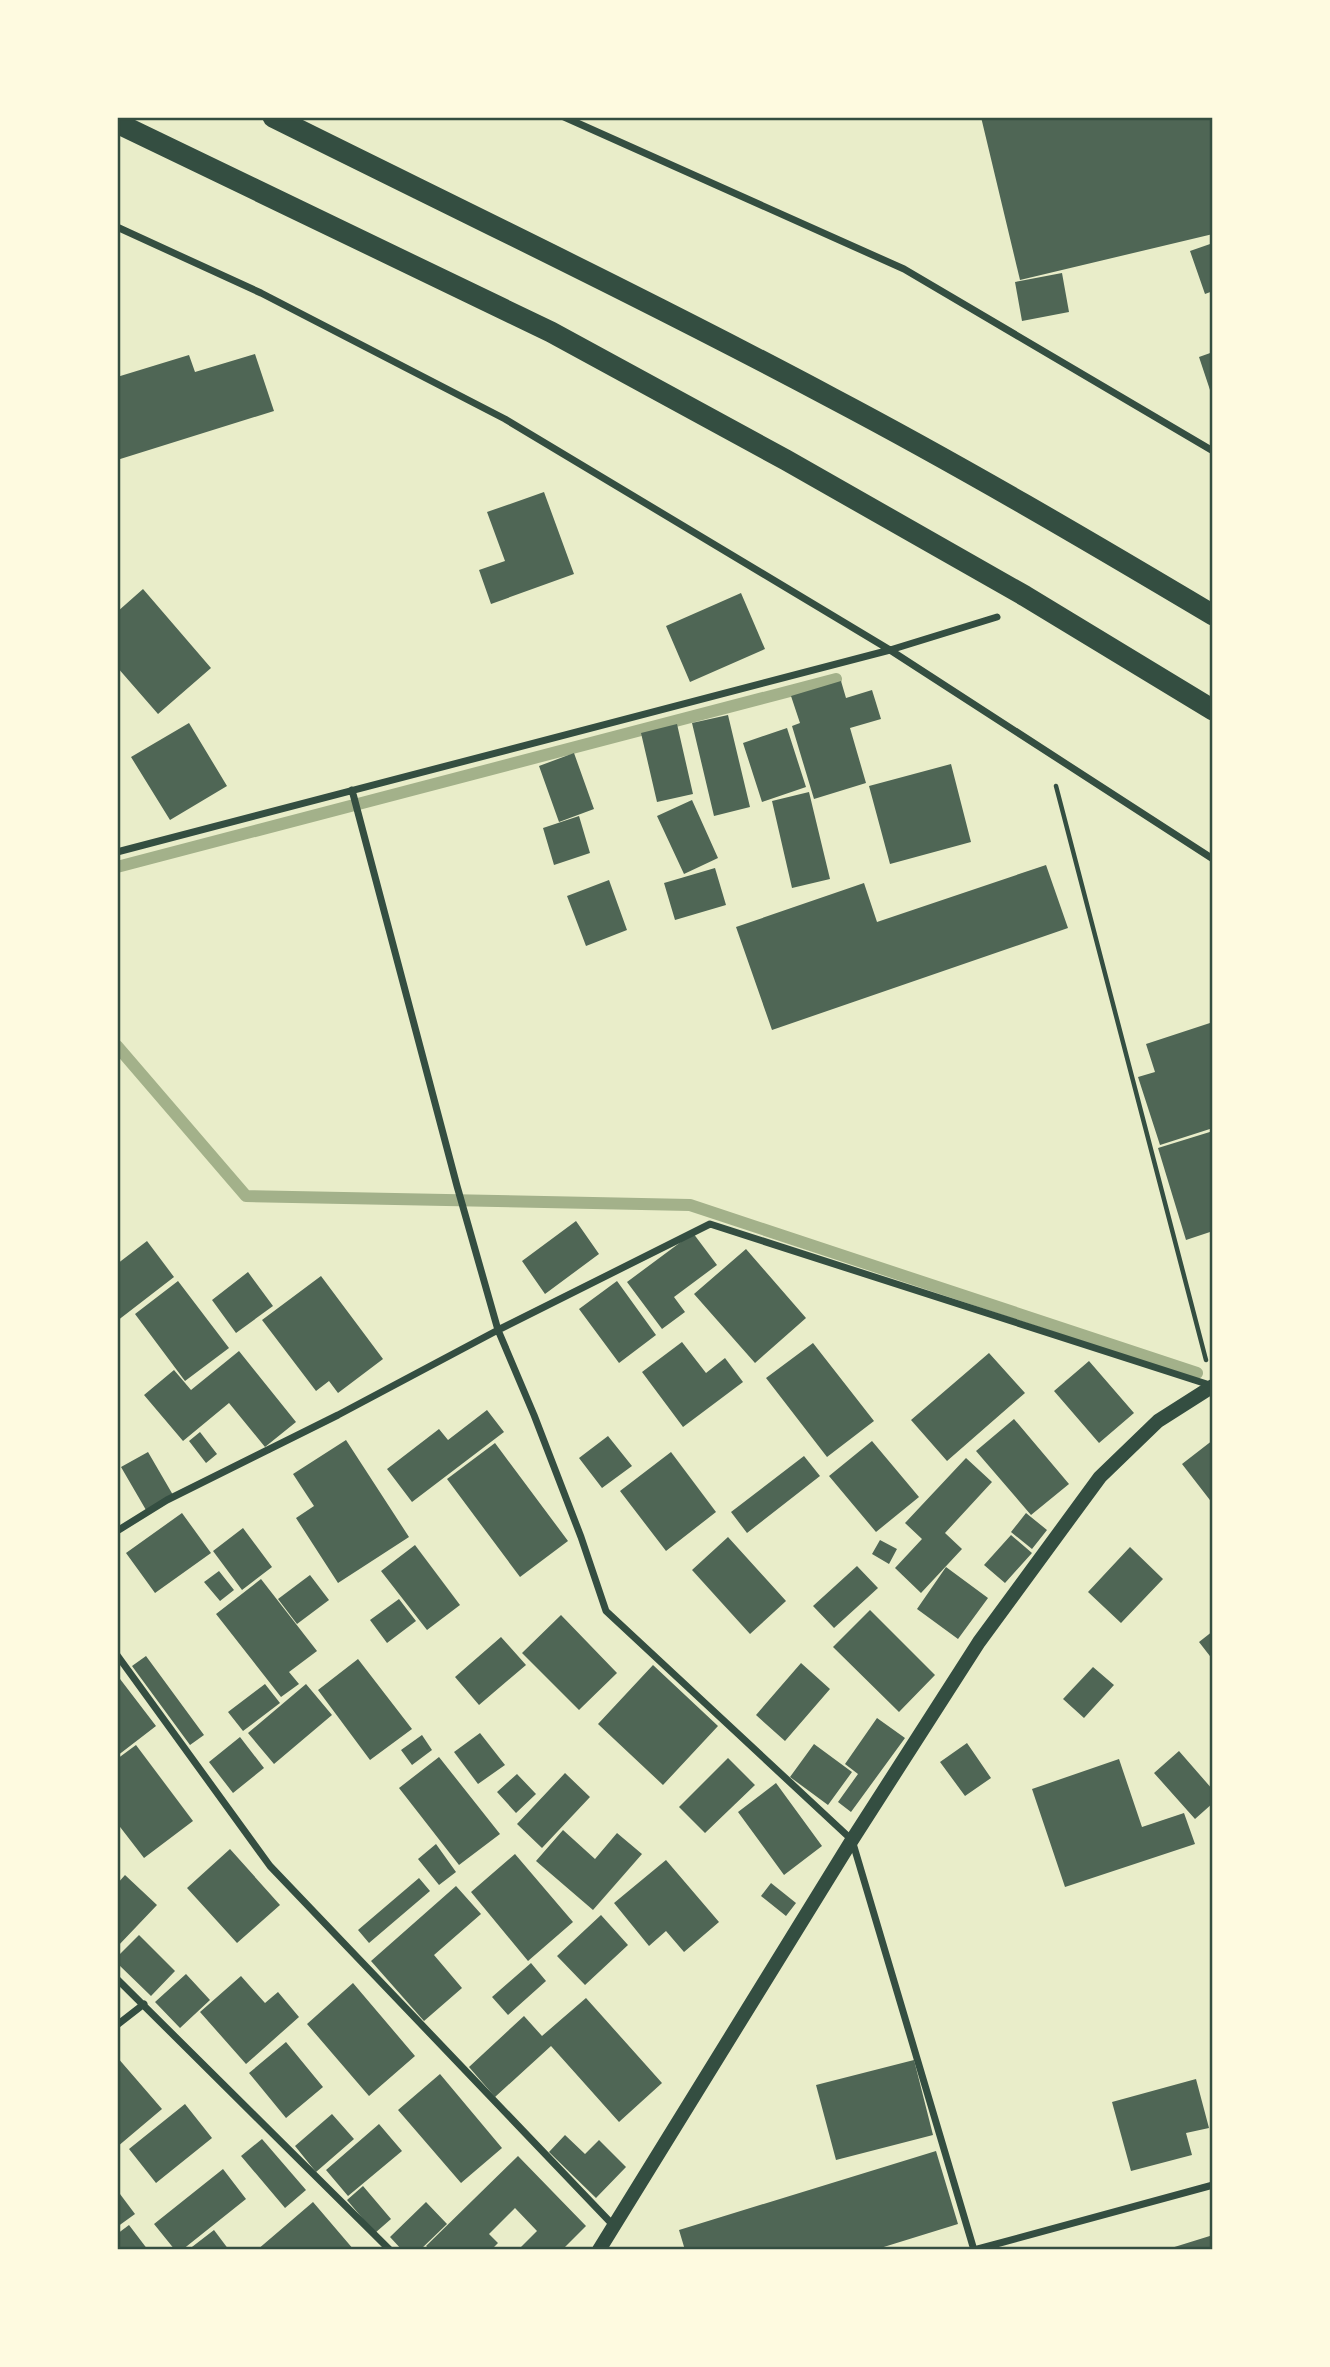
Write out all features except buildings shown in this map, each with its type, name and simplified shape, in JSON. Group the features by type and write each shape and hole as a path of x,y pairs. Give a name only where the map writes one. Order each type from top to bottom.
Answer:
{"highway":[{"path":"273,117 592,275 832,398 1073,532 1213,615"},
{"path":"117,122 551,332 786,460 1025,596 1213,710"}],"main road":[{"path":"599,2250 852,1840 979,1642 1100,1477 1158,1421 1213,1386"}],"street":[{"path":"564,117 904,269 1213,451"},
{"path":"117,228 261,293 505,419 890,650 1213,859"},
{"path":"117,852 890,650 997,617"},
{"path":"352,790 498,1330 581,1537 606,1611 852,1840 974,2250 1213,2185"},
{"path":"117,1531 167,1500 710,1224 1213,1386"},
{"path":"117,1655 270,1866 613,2225"},
{"path":"117,1979 390,2250"},
{"path":"117,2025 144,2004"}],"path":[{"path":"1047,752 1213,1386"}],"waterway":[{"path":"117,867 836,679"},
{"path":"117,1046 246,1196 690,1205 1197,1373"}]}
